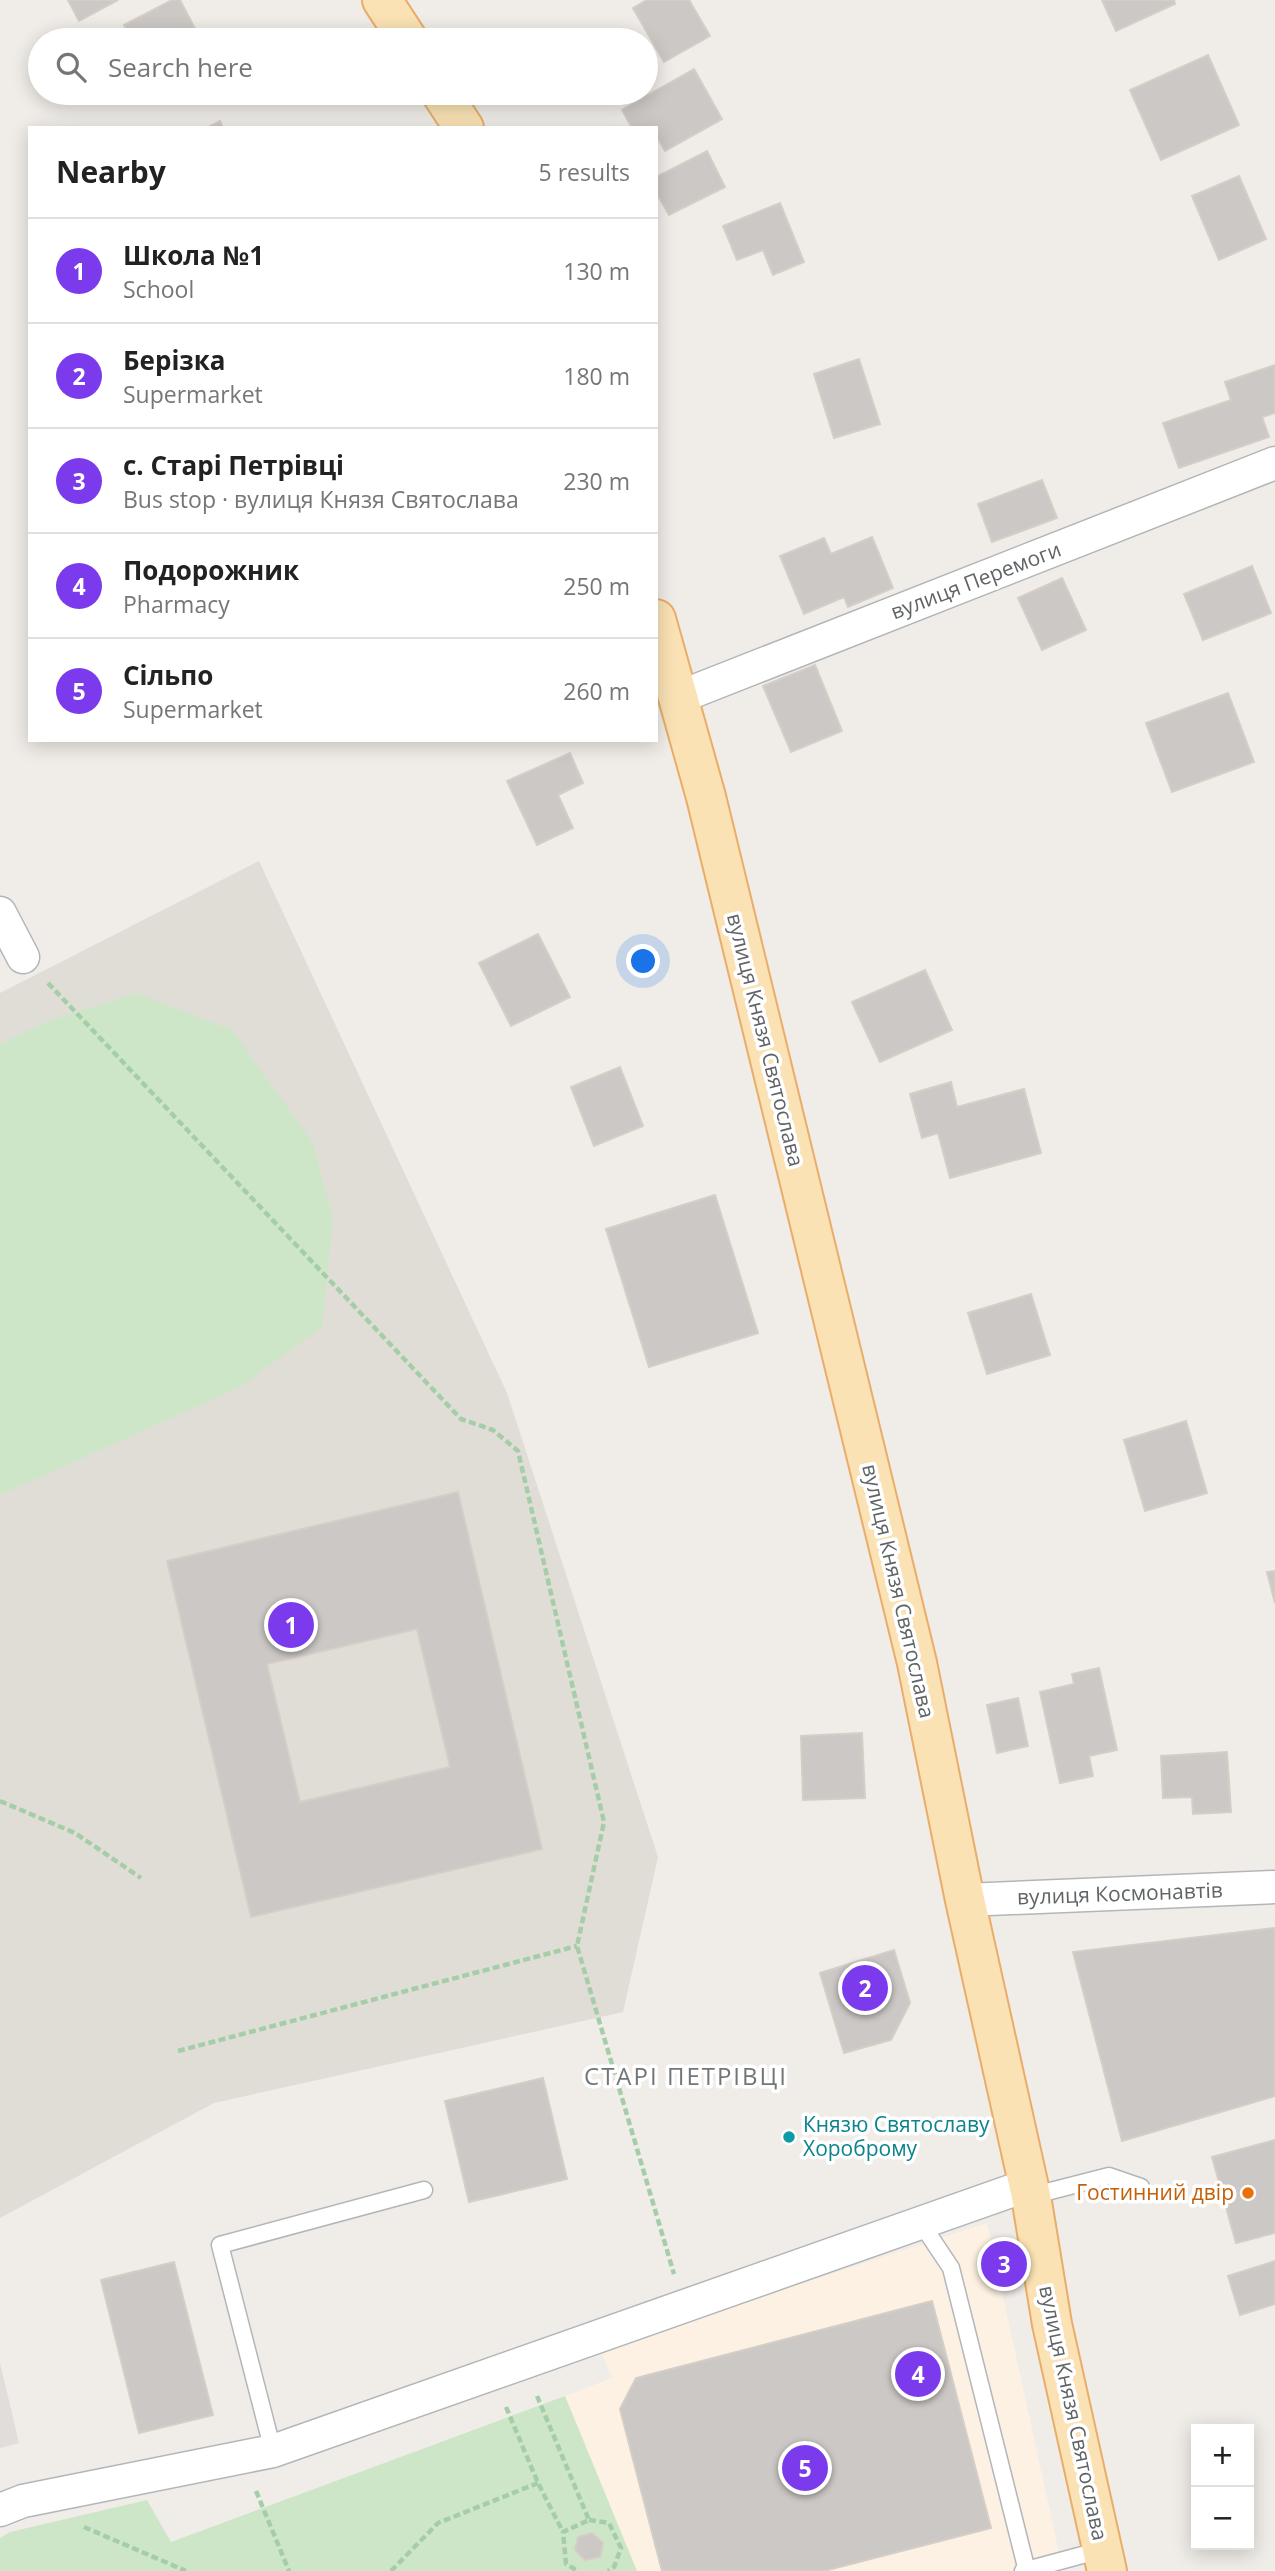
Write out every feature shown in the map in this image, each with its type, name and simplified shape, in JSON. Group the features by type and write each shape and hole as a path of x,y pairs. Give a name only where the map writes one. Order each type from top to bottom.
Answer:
{"main road":[{"path":"382,0 400,28"},
{"path":"449,105 463,126"},
{"name":"вулиця Князя Святослава","path":"658,627 706,797 917,1663 965,1900 1030,2191 1052,2324 1104,2560"}],"street":[{"name":"вулиця Перемоги","path":"677,698 1275,463"},
{"path":"0,913 23,957"},
{"name":"вулиця Космонавтів","path":"965,1900 1275,1887"},
{"path":"0,2510 23,2501 273,2451 921,2223 1030,2191"}],"lane":[{"path":"1030,2191 1109,2176 1141,2188"},
{"path":"273,2451 220,2245 424,2190"},
{"path":"921,2223 951,2268 1025,2571 1104,2560"}],"path":[{"path":"23,957 461,1419 493,1430 518,1451 604,1822 577,1946 683,2305"},
{"path":"0,1801 75,1833 141,1878"},
{"path":"178,2051 577,1946"},
{"path":"523,2363 589,2520"},
{"path":"492,2374 538,2483 563,2532 566,2564 564,2571"},
{"path":"242,2457 289,2571"},
{"path":"390,2571 438,2523 538,2483"},
{"path":"563,2532 589,2520 609,2523 621,2548 614,2567 608,2571"},
{"path":"78,2524 186,2571"},
{"path":"566,2564 578,2571"}],"shaded area":[{"path":"259,861 507,1393 658,1857 623,2012 214,2103 0,2218 0,993"},
{"path":"987,2223 1063,2571 637,2571 565,2396 612,2378 600,2349"},
{"path":"0,2363 19,2443 0,2448"}],"green space":[{"path":"136,993 232,1030 313,1143 333,1219 322,1327 240,1387 0,1495 0,1044 46,1022"},
{"path":"565,2396 637,2571 0,2571 0,2538 10,2532 147,2500 171,2542"}],"building":[{"path":"68,0 118,0 79,21"},
{"path":"172,0 180,0 195,28 126,28 124,25"},
{"path":"647,0 689,0 710,36 664,62 658,52 658,28 644,28 633,8"},
{"path":"1102,0 1174,0 1175,4 1116,31"},
{"path":"1208,55 1239,125 1161,160 1130,90"},
{"path":"694,69 722,119 665,151 658,139 658,126 631,126 622,110 631,105 658,105 658,90"},
{"path":"707,151 725,187 669,215 658,196 658,176"},
{"path":"1239,176 1266,239 1219,260 1192,196"},
{"path":"780,203 804,262 773,275 763,250 737,260 723,226"},
{"path":"859,359 880,424 834,438 814,374"},
{"path":"1275,365 1275,413 1262,417 1269,437 1179,468 1163,423 1231,400 1225,382"},
{"path":"1042,480 1057,518 992,542 978,504"},
{"path":"872,537 893,588 848,607 844,597 804,614 780,556 824,538 831,554"},
{"path":"1252,566 1271,613 1203,640 1184,594"},
{"path":"1062,578 1086,630 1042,650 1018,598"},
{"path":"815,665 842,731 791,752 763,686"},
{"path":"1228,693 1254,762 1172,792 1146,723"},
{"path":"570,753 583,783 558,795 573,828 537,845 507,781"},
{"path":"538,934 570,997 511,1026 479,963"},
{"path":"925,970 952,1030 880,1062 852,1002"},
{"path":"620,1067 643,1126 594,1146 571,1087"},
{"path":"951,1082 957,1107 1024,1089 1041,1153 950,1178 938,1133 922,1138 910,1094"},
{"path":"715,1195 758,1333 649,1367 606,1229"},
{"path":"1031,1294 1050,1355 987,1374 968,1313"},
{"path":"1186,1421 1207,1493 1145,1511 1124,1440"},
{"path":"458,1492 542,1849 251,1917 167,1561","holes":["417,1629 450,1767 300,1802 267,1664"]},
{"path":"1275,1571 1275,1603 1267,1572"},
{"path":"1099,1668 1117,1750 1089,1756 1093,1776 1060,1783 1040,1692 1074,1684 1072,1674"},
{"path":"1018,1698 1028,1746 997,1753 987,1705"},
{"path":"862,1733 865,1798 803,1800 801,1736"},
{"path":"1227,1752 1231,1812 1193,1814 1192,1797 1163,1798 1161,1756"},
{"path":"1275,1928 1275,2096 1122,2141 1073,1952"},
{"path":"894,1950 910,2003 891,2040 844,2053 820,1973"},
{"path":"543,2078 567,2179 469,2202 445,2101"},
{"name":"Гостинний двір","path":"1275,2140 1275,2233 1236,2243 1212,2157"},
{"path":"1275,2261 1275,2304 1240,2315 1228,2276"},
{"path":"174,2262 213,2415 139,2433 101,2280"},
{"path":"932,2301 991,2528 824,2571 662,2571 620,2409 636,2378"},
{"path":"592,2533 603,2543 600,2557 585,2560 575,2550 578,2537"}],"place":[{"name":"Школа №1","path":"291,1625"},
{"name":"Берізка","path":"865,1988"},
{"name":"Князю Святославу Хороброму","path":"789,2137"},
{"name":"Гостинний двір","path":"1248,2193"},
{"name":"с. Старі Петрівці","path":"1004,2264"},
{"name":"Подорожник","path":"918,2374"},
{"name":"Сільпо","path":"805,2468"}],"district":[{"name":"СТАРІ ПЕТРІВЦІ","path":"686,2077"}]}
